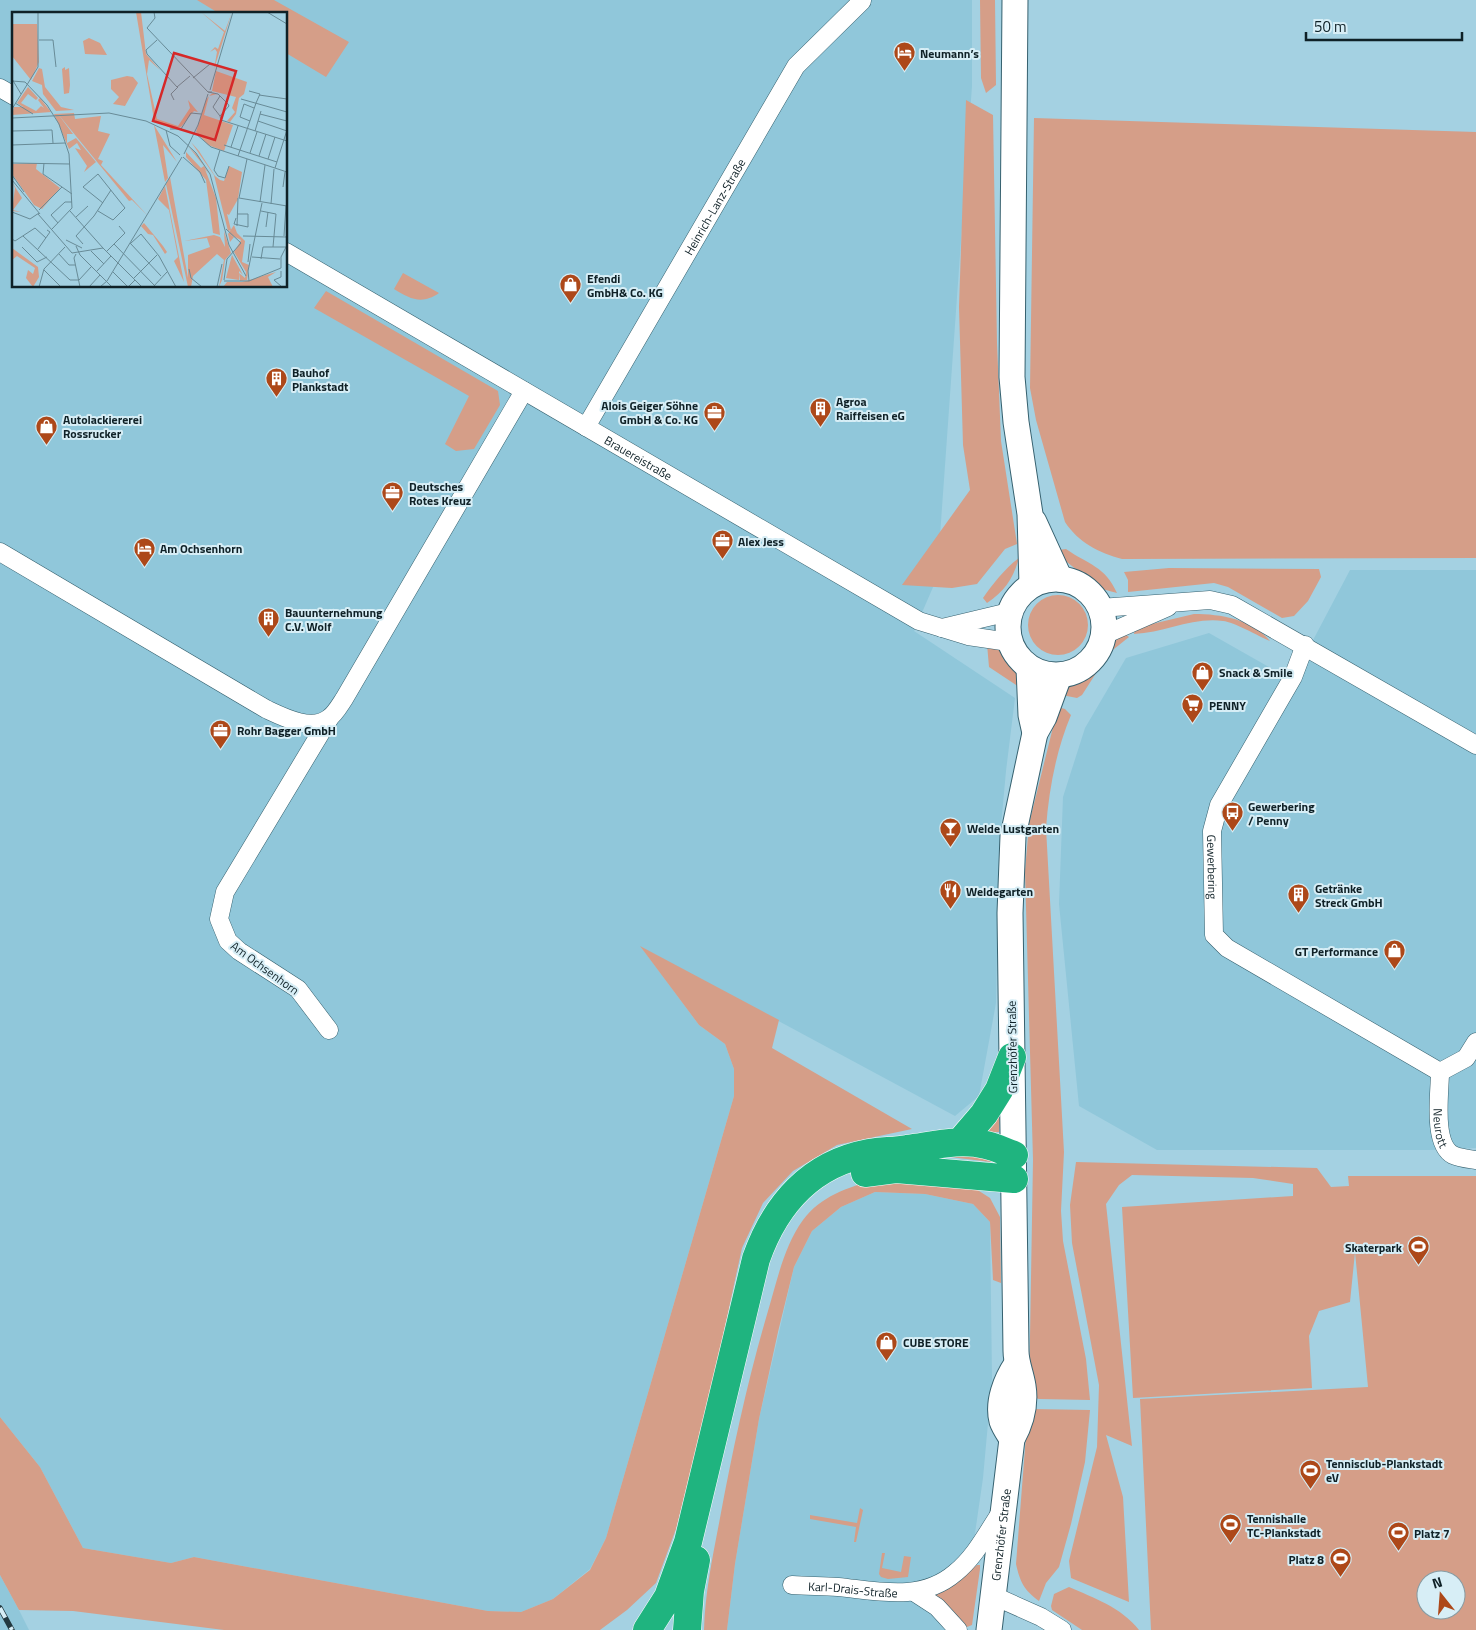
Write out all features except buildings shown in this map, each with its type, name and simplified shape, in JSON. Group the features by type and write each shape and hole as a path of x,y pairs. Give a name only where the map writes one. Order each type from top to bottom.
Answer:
{"highway":[{"path":"960,1142 984,1114 999,1090 1012,1057"},
{"path":"647,1630 668,1597 688,1542 756,1259 764,1234 775,1215 789,1197 808,1181 836,1163 868,1154 960,1142 986,1144 1014,1167"},
{"path":"687,1630 690,1591 697,1556 753,1314 764,1271 774,1247 793,1214 813,1195 833,1184 874,1171 1014,1167"}],"street":[{"path":"1014,0 1012,377 1016,422 1030,514 1032,585"},
{"name":"Heinrich-Lanz-Straße","path":"586,427 796,66 862,1"},
{"path":"0,88 12,95"},
{"name":"Brauereistraße","path":"288,253 452,346 524,391 919,621 968,636 1009,642"},
{"name":"Am Ochsenhorn","path":"329,1030 298,988 239,951 228,941 219,919 225,892 329,719 349,691 524,391"},
{"path":"1030,514 1060,579"},
{"path":"0,552 266,709 299,722 314,723 329,719"},
{"path":"1050,579 1060,579 1084,588 1100,608 1103,617 1104,635 1098,650 1088,663 1075,672 1059,676 1049,676 1029,668 1017,657 1009,642 1007,628 1010,612 1022,592 1032,585 1050,579"},
{"path":"1100,608 1210,600 1232,604 1476,744"},
{"path":"1104,635 1178,602"},
{"path":"941,628 1010,612"},
{"name":"Gewerbering","path":"1305,645 1292,677 1219,805 1212,831 1214,935 1227,948 1440,1072"},
{"name":"Grenzhöfer Straße","path":"1029,668 1031,715 1035,733"},
{"name":"Grenzhöfer Straße","path":"994,1617 1012,1439 1021,1422 1023,1386 1016,1365 1010,913 1014,836 1035,733 1044,717 1059,676"},
{"path":"1440,1072 1466,1058 1476,1042"},
{"name":"Neurott","path":"1440,1072 1439,1130 1442,1144 1452,1155 1476,1160"},
{"name":"Karl-Drais-Straße","path":"792,1585 891,1593 914,1592 939,1584 955,1573 974,1554 1005,1505"},
{"name":"Karl-Drais-Straße","path":"914,1592 937,1607 958,1630"},
{"path":"994,1617 1041,1617 1062,1630"}],"shaded area":[{"path":"0,0 972,0 972,86 937,578 914,631 1015,698 999,848 996,1003 979,1096 955,1116 641,947 699,1025 725,1044 734,1069 734,1096 606,1538 590,1569 553,1599 521,1612 488,1611 194,1557 171,1563 83,1548 40,1467 0,1417"},
{"path":"197,0 274,0 349,42 326,77 288,54 288,12 217,12"},
{"path":"980,0 995,0 996,85 986,93 981,78"},
{"path":"966,100 993,115 997,343 1001,441 1017,544 1005,549 977,584 952,588 902,585 970,490 963,445 959,307"},
{"path":"1034,118 1476,132 1476,558 1122,559 1097,550 1076,535 1065,522 1036,420 1030,388"},
{"path":"403,273 439,293 422,300 400,293 394,289"},
{"path":"326,291 498,391 500,405 474,449 456,451 445,444 469,396 314,308"},
{"path":"1066,549 1102,571 1117,593 1102,589 1092,578 1077,570 1063,559 1058,550"},
{"path":"1019,558 1008,584 987,603 983,598 1004,571"},
{"path":"1169,568 1319,569 1321,577 1308,601 1294,616 1282,618 1228,587 1214,583 1128,592 1128,580 1124,572"},
{"path":"1350,570 1476,570 1476,1148 1429,1150 1157,1150 1079,1106 1059,904 1063,797 1085,728 1126,658 1209,633 1292,680"},
{"path":"1052,595 1064,595 1075,600 1083,608 1088,619 1086,637 1075,650 1064,655 1052,655 1041,650 1033,642 1028,631 1028,619 1033,608 1041,600"},
{"path":"1194,614 1215,615 1235,619 1254,628 1270,641 1233,624 1212,620 1134,634 1135,628"},
{"path":"1125,634 1129,637 1109,653 1082,695 1077,698 1062,695 1069,684 1094,664"},
{"path":"987,644 1004,650 1014,660 1025,691 989,667"},
{"path":"1058,707 1065,709 1071,715 1061,742 1054,770 1046,828 1064,1152 1061,1211 1063,1241 1086,1359 1090,1400 1039,1399 1029,1396 1033,1160 1025,871 1029,824"},
{"path":"640,946 779,1020 772,1048 912,1129 837,1145 793,1171 763,1203 742,1248 711,1391 676,1529 656,1583 627,1610 600,1630 224,1630 73,1611 19,1610 0,1575 0,1417 40,1467 83,1548 171,1563 194,1557 488,1611 521,1612 553,1599 590,1570 606,1538 734,1096 734,1069 725,1044 699,1025"},
{"path":"1000,1107 999,1132 979,1133"},
{"path":"980,1153 993,1160 991,1162 942,1156"},
{"path":"1076,1162 1317,1168 1331,1187 1349,1186 1348,1176 1476,1176 1476,1630 1151,1630 1140,1399 1368,1387 1355,1252 1350,1302 1319,1311 1309,1336 1312,1388 1133,1398 1122,1207 1293,1196 1293,1184 1253,1178 1132,1175 1119,1185 1106,1204 1132,1446 1106,1435 1123,1497 1129,1602 1071,1578 1069,1561 1097,1447 1099,1385 1072,1243 1070,1205"},
{"path":"874,1180 976,1189 990,1198 1000,1217 1001,1283 993,1280 990,1222 973,1204 925,1194 875,1192 841,1207 812,1231 794,1267 759,1419 735,1564 727,1630 704,1630 710,1574 747,1388 786,1252 796,1230 818,1205 835,1194"},
{"path":"875,1192 925,1194 973,1204 990,1222 992,1379 983,1478 961,1630 727,1630 735,1564 759,1419 794,1267 812,1231 841,1207"},
{"path":"1028,1410 1090,1410 1085,1462 1071,1524 1059,1567 1046,1583 1039,1601 1023,1585 1016,1564"},
{"path":"860,1508 863,1510 856,1542 854,1542 856,1527 810,1519 810,1515 857,1523"},
{"path":"882,1553 885,1553 882,1568 901,1572 904,1556 911,1557 908,1577 888,1579 881,1577 879,1574"},
{"path":"977,1565 980,1565 980,1569 972,1625 967,1627 930,1594 957,1582"},
{"path":"0,1575 19,1610 29,1630 0,1630"},
{"path":"1069,1587 1116,1609 1139,1630 1082,1630 1052,1610 1054,1594"}],"railway":[{"path":"0,1608 12,1630"}],"place":[{"name":"Neumann’s","path":"904,72"},
{"name":"Efendi GmbH& Co. KG","path":"571,304"},
{"name":"Bauhof Plankstadt","path":"276,398"},
{"name":"Agroa Raiffeisen eG","path":"820,427"},
{"name":"Alois Geiger Söhne GmbH & Co. KG","path":"714,431"},
{"name":"Autolackiererei Rossrucker","path":"47,445"},
{"name":"Deutsches Rotes Kreuz","path":"393,512"},
{"name":"Alex Jess","path":"722,560"},
{"name":"Am Ochsenhorn","path":"144,567"},
{"name":"Bauunternehmung C.V. Wolf","path":"269,638"},
{"name":"Snack & Smile","path":"1203,691"},
{"name":"PENNY","path":"1193,724"},
{"name":"Rohr Bagger GmbH","path":"221,749"},
{"name":"Gewerbering / Penny","path":"1232,832"},
{"name":"Welde Lustgarten","path":"951,847"},
{"name":"Weldegarten","path":"950,910"},
{"name":"Getränke Streck GmbH","path":"1299,914"},
{"name":"GT Performance","path":"1394,970"},
{"name":"Skaterpark","path":"1418,1266"},
{"name":"CUBE STORE","path":"887,1361"},
{"name":"Tennisclub-Plankstadt eV","path":"1310,1489"},
{"name":"Tennishalle TC-Plankstadt","path":"1231,1544"},
{"name":"Platz 7","path":"1398,1552"},
{"name":"Platz 8","path":"1340,1578"}]}
